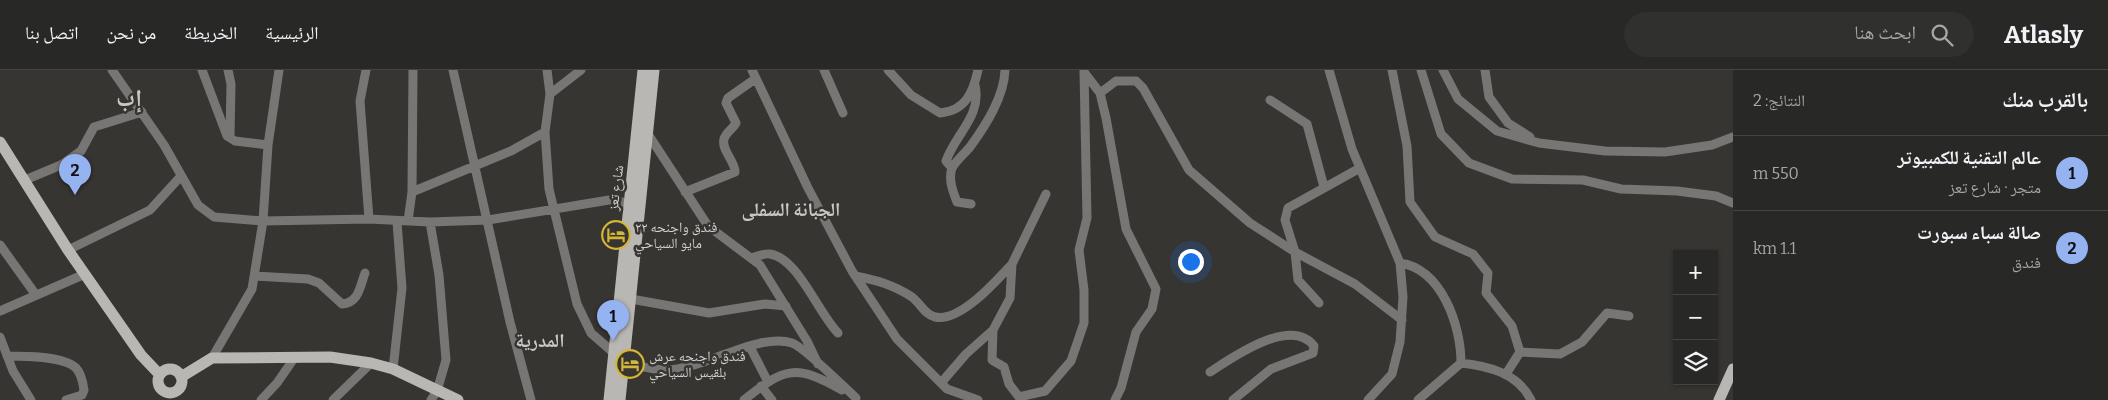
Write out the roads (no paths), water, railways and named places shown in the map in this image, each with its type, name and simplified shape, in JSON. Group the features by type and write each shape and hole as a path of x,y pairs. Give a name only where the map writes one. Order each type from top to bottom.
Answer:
{"main road":[{"name":"شارع تعز","path":"620,400 631,300 643,130 643,70"},
{"name":"شارع تعز","path":"609,400 629,203 654,70"},
{"path":"0,142 68,250 141,355 159,374"},
{"path":"159,374 158,382 164,396 179,390 182,377 212,358 330,357 371,363 393,370 434,395 458,400"},
{"path":"159,374 171,369 182,377"},
{"path":"1719,400 1733,369"}],"street":[{"path":"112,70 142,112 198,205 214,217 263,222 369,219 397,222 430,222 488,220 609,200 629,203"},
{"path":"202,70 222,128 230,138 235,141 268,145"},
{"path":"228,70 231,84 230,138"},
{"path":"212,358 252,289 263,222 268,145 280,70"},
{"path":"366,70 360,106 369,219"},
{"path":"408,222 412,192 413,70"},
{"path":"453,70 510,322 531,400"},
{"path":"550,94 581,70"},
{"path":"824,70 843,113"},
{"path":"888,70 911,95 940,113 955,110 963,105 975,85 978,70"},
{"path":"972,204 957,202 952,187 952,168 976,139 996,103 1005,84 1005,70"},
{"path":"1329,70 1352,149 1400,264 1403,297 1400,342 1392,374 1368,400"},
{"path":"1392,70 1407,146 1410,202 1434,237 1473,254 1488,273 1486,293 1512,326 1520,352 1506,374"},
{"path":"1443,70 1458,99 1497,131 1538,143 1605,151 1665,152 1712,145 1733,137"},
{"path":"1484,70 1488,98 1508,123 1538,143"},
{"path":"548,71 550,94 545,132 548,189 577,304 591,333 615,354"},
{"path":"1084,71 1100,93 1126,229 1156,289 1152,309 1136,332 1122,388 1115,400"},
{"path":"993,330 992,360 1004,368 1009,384 1019,397 1045,395 1071,361 1084,323 1084,290 1079,250 1087,218 1084,71"},
{"path":"1420,72 1441,134 1469,163 1512,179 1583,180 1621,190 1677,191 1716,196 1733,203"},
{"path":"685,192 735,172 735,168 724,145 726,134 736,123 726,102 753,75 808,188 855,276 897,339 947,390 978,400"},
{"path":"1100,93 1116,81 1136,81 1143,88 1189,170 1250,223 1295,252 1355,284 1402,320"},
{"path":"952,168 946,161 952,146 968,123 978,99 975,85"},
{"path":"1270,100 1307,124 1324,187"},
{"path":"25,180 61,165 81,151 94,127 142,112"},
{"path":"643,130 708,226 760,265 807,341 818,364"},
{"path":"412,192 511,151 545,132"},
{"path":"1319,303 1298,280 1295,252 1285,220 1286,214 1288,208 1360,168"},
{"path":"68,250 150,210 182,176"},
{"path":"855,276 894,285 914,299 929,315 936,318 957,312 984,294 1012,264 1046,194"},
{"path":"393,370 402,288 397,222"},
{"path":"430,222 439,275 446,360 434,395"},
{"path":"0,245 36,295"},
{"path":"751,258 769,254 781,258 792,266 828,323 838,333"},
{"path":"940,383 966,354 993,330 1010,298 1012,264"},
{"path":"1400,264 1414,265 1436,284 1451,310 1461,341 1461,363"},
{"path":"254,276 308,280 319,283 342,304 356,298 365,273"},
{"path":"0,311 85,274"},
{"path":"631,300 709,313 765,304 786,306"},
{"path":"1520,352 1560,354 1582,342 1607,313 1629,316"},
{"path":"1210,372 1240,353 1274,338 1291,335 1311,341 1314,346 1312,352 1271,369 1234,400"},
{"path":"0,337 13,371 31,400"},
{"path":"624,363 666,370 691,366 771,342 792,343 858,399"},
{"path":"750,347 772,400"},
{"path":"7,356 32,356 71,364 78,369 84,390 82,395 66,400"},
{"path":"260,400 277,383 295,357"},
{"path":"333,400 371,363"},
{"path":"1418,400 1461,363 1486,366 1506,374 1525,389 1531,400"},
{"path":"744,400 764,383 784,374 802,372 826,381 858,399"}],"place":[{"name":"صالة سباء سبورت","path":"75,195"},
{"name":"فندق واجنحه ٢٢ مايو السياحي","path":"616,235"},
{"name":"عالم التقنية للكمبيوتر","path":"613,341"},
{"name":"فندق واجنحه عرش بلقيس السياحي","path":"630,364"}],"district":[{"name":"إب","path":"129,98"},
{"name":"الجبانة السفلى","path":"791,209"},
{"name":"المدرية","path":"540,340"}]}
